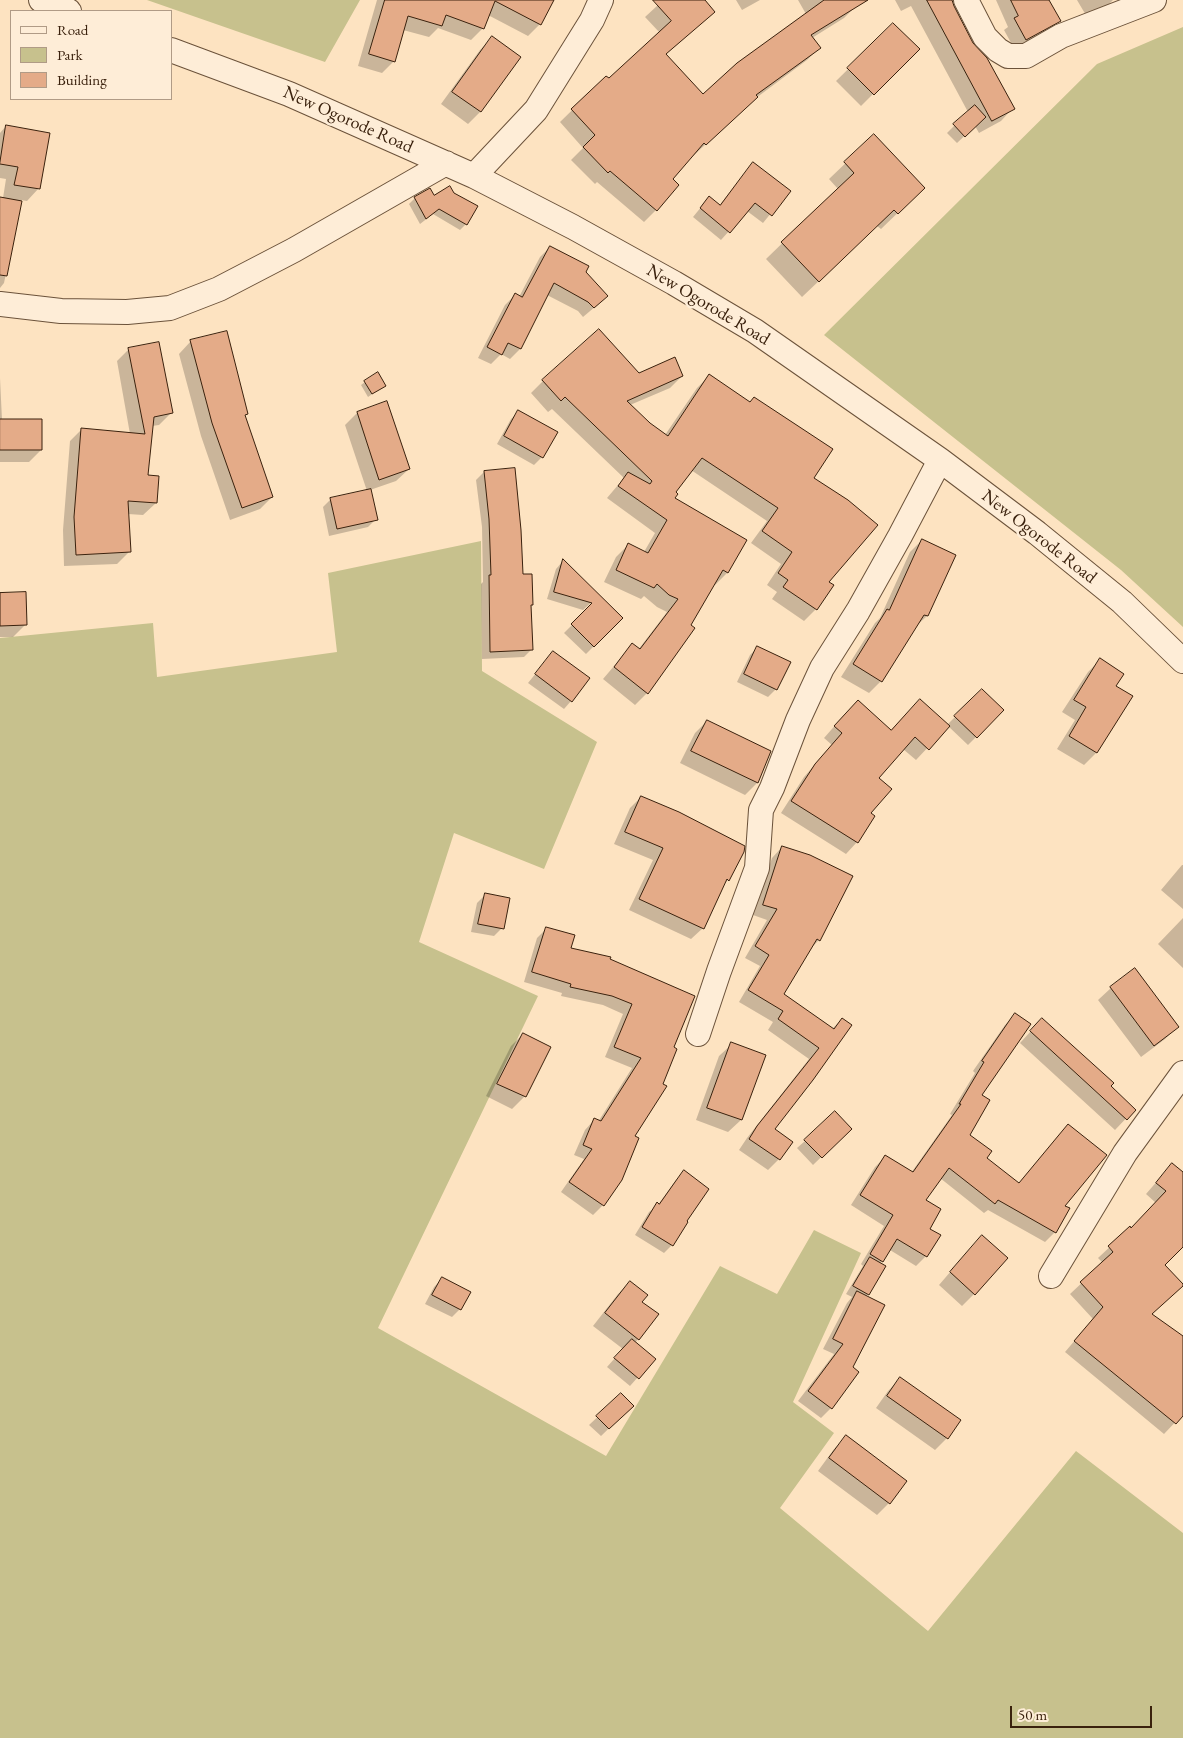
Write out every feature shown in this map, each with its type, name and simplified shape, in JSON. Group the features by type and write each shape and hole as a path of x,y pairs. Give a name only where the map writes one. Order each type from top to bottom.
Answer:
{"street":[{"path":"41,0 66,10"},
{"path":"474,176 536,110 592,20 601,0"},
{"path":"966,0 985,37 998,50 1008,56 1026,56 1061,36 1154,0"},
{"name":"New Ogorode Road","path":"172,50 290,94 474,176 581,232 756,332 940,460 1037,533 1122,602 1183,661"},
{"path":"0,304 61,311 127,312 170,308 219,289 294,250 446,163"},
{"path":"698,1034 718,971 757,868 761,810 772,788 798,720 822,668 858,611 940,460"},
{"path":"1051,1276 1125,1153 1183,1073"}],"green space":[{"path":"147,0 360,0 325,62"},
{"path":"1183,27 1183,627 1121,570 824,335 1097,64"},
{"path":"481,541 482,671 597,742 544,869 454,833 419,942 538,996 378,1328 606,1456 720,1266 777,1294 814,1230 861,1253 793,1402 834,1433 780,1508 928,1631 1076,1451 1183,1533 1183,1738 0,1738 0,638 153,623 157,677 337,652 328,573"}],"building":[{"path":"385,0 554,0 541,25 495,1 484,29 446,15 442,26 408,16 395,62 369,54"},
{"path":"653,0 705,0 715,12 666,54 703,94 737,63 824,0 868,0 811,35 821,48 756,95 758,97 706,145 704,143 673,179 679,185 657,211 610,171 608,173 583,147 595,135 571,109 606,76 609,78 671,21"},
{"path":"927,0 952,0 973,43 987,58 1015,109 992,121"},
{"path":"1011,0 1049,0 1061,21 1026,40 1014,18 1018,16"},
{"path":"893,23 920,49 874,95 847,68"},
{"path":"492,36 521,57 481,112 452,92"},
{"path":"975,105 986,117 965,137 953,124"},
{"path":"6,125 50,133 40,189 14,185 18,167 0,164"},
{"path":"874,134 925,188 898,214 894,210 819,282 781,242 854,173 844,162"},
{"path":"753,162 791,191 772,216 755,203 730,233 700,208 709,196 720,205"},
{"path":"450,186 454,193 478,206 467,225 439,209 426,219 414,197 430,188 434,195"},
{"path":"0,197 22,201 7,276 0,275"},
{"path":"550,246 589,266 586,272 608,296 594,308 588,302 554,283 521,349 508,343 502,355 487,347 515,293 522,297"},
{"path":"599,329 639,373 675,357 683,376 627,401 650,423 668,436 709,374 750,402 754,397 833,449 814,478 848,500 878,525 829,582 834,585 817,610 783,587 788,580 778,573 792,552 762,531 778,508 702,458 676,492 678,494 675,498 747,540 728,573 723,570 691,625 695,628 648,694 614,667 632,643 640,649 678,599 669,595 657,584 654,588 616,570 628,543 648,553 667,520 618,486 628,472 650,484 652,481 565,397 561,401 542,380"},
{"path":"227,331 248,414 245,415 273,497 242,508 212,423 190,340"},
{"path":"159,342 173,413 154,417 148,475 159,476 157,503 128,501 131,552 76,555 74,517 81,428 145,434 128,348"},
{"path":"378,372 386,386 372,394 364,381"},
{"path":"387,401 410,469 379,480 357,412"},
{"path":"518,410 558,432 543,458 504,436"},
{"path":"0,419 42,419 42,450 0,450"},
{"path":"515,468 523,574 532,574 533,650 490,652 489,575 491,575 489,519 484,471"},
{"path":"371,489 378,520 337,529 330,498"},
{"path":"922,539 956,555 928,616 924,615 882,682 853,664 887,609 889,610"},
{"path":"563,559 623,618 594,647 571,624 592,603 554,592"},
{"path":"26,592 27,625 0,626 0,593"},
{"path":"757,646 791,662 777,690 744,674"},
{"path":"553,651 590,678 572,702 535,674"},
{"path":"1100,658 1124,674 1116,686 1133,696 1097,753 1069,736 1086,707 1074,700"},
{"path":"982,689 1004,710 977,738 954,716"},
{"path":"920,699 950,726 929,750 915,737 879,778 892,789 871,813 875,816 858,843 791,801 815,764 842,733 834,726 858,700 891,730"},
{"path":"707,720 771,751 758,783 691,751"},
{"path":"641,796 679,812 745,846 744,852 729,881 727,879 704,929 639,899 663,848 625,832"},
{"path":"782,846 810,855 853,876 820,941 817,939 784,994 834,1029 842,1018 852,1025 775,1129 793,1142 780,1160 749,1139 757,1126 819,1048 778,1019 783,1011 748,990 769,955 755,946 777,909 763,905"},
{"path":"485,893 510,898 504,929 478,924"},
{"path":"546,927 575,935 571,948 611,957 610,959 695,996 674,1047 677,1049 663,1084 667,1086 635,1136 639,1138 622,1180 604,1206 569,1182 592,1149 583,1145 594,1118 601,1121 641,1058 614,1047 632,1004 612,996 570,987 571,984 532,972"},
{"path":"1135,968 1179,1027 1154,1046 1110,987"},
{"path":"1015,1013 1031,1024 982,1095 990,1100 970,1135 992,1151 987,1158 1019,1183 1068,1124 1107,1155 1065,1206 1070,1208 1056,1233 998,1200 995,1204 949,1168 926,1200 941,1209 930,1229 941,1235 927,1257 897,1239 883,1262 870,1254 893,1215 860,1195 885,1155 913,1172 961,1104 959,1104 984,1062 982,1061"},
{"path":"1042,1018 1114,1083 1111,1086 1136,1110 1127,1120 1030,1031"},
{"path":"523,1033 551,1047 526,1097 497,1084"},
{"path":"731,1042 766,1055 742,1120 707,1108"},
{"path":"835,1111 852,1129 822,1158 804,1140"},
{"path":"1172,1163 1183,1172 1183,1247 1165,1265 1183,1286 1152,1314 1183,1336 1183,1416 1176,1424 1074,1341 1103,1307 1080,1282 1113,1252 1108,1246 1130,1226 1131,1228 1166,1191 1156,1183"},
{"path":"684,1170 709,1189 687,1221 673,1246 642,1227 657,1202 659,1204"},
{"path":"982,1235 1008,1258 975,1295 950,1272"},
{"path":"870,1257 886,1266 869,1295 853,1286"},
{"path":"442,1277 471,1292 461,1310 432,1295"},
{"path":"630,1281 648,1295 642,1302 659,1314 639,1340 605,1313"},
{"path":"857,1291 885,1305 853,1367 859,1372 832,1409 808,1391 843,1344 833,1339"},
{"path":"632,1339 656,1359 639,1379 614,1358"},
{"path":"900,1377 961,1420 948,1439 887,1396"},
{"path":"621,1393 634,1406 609,1429 596,1416"},
{"path":"846,1435 907,1481 890,1504 829,1458"}]}
